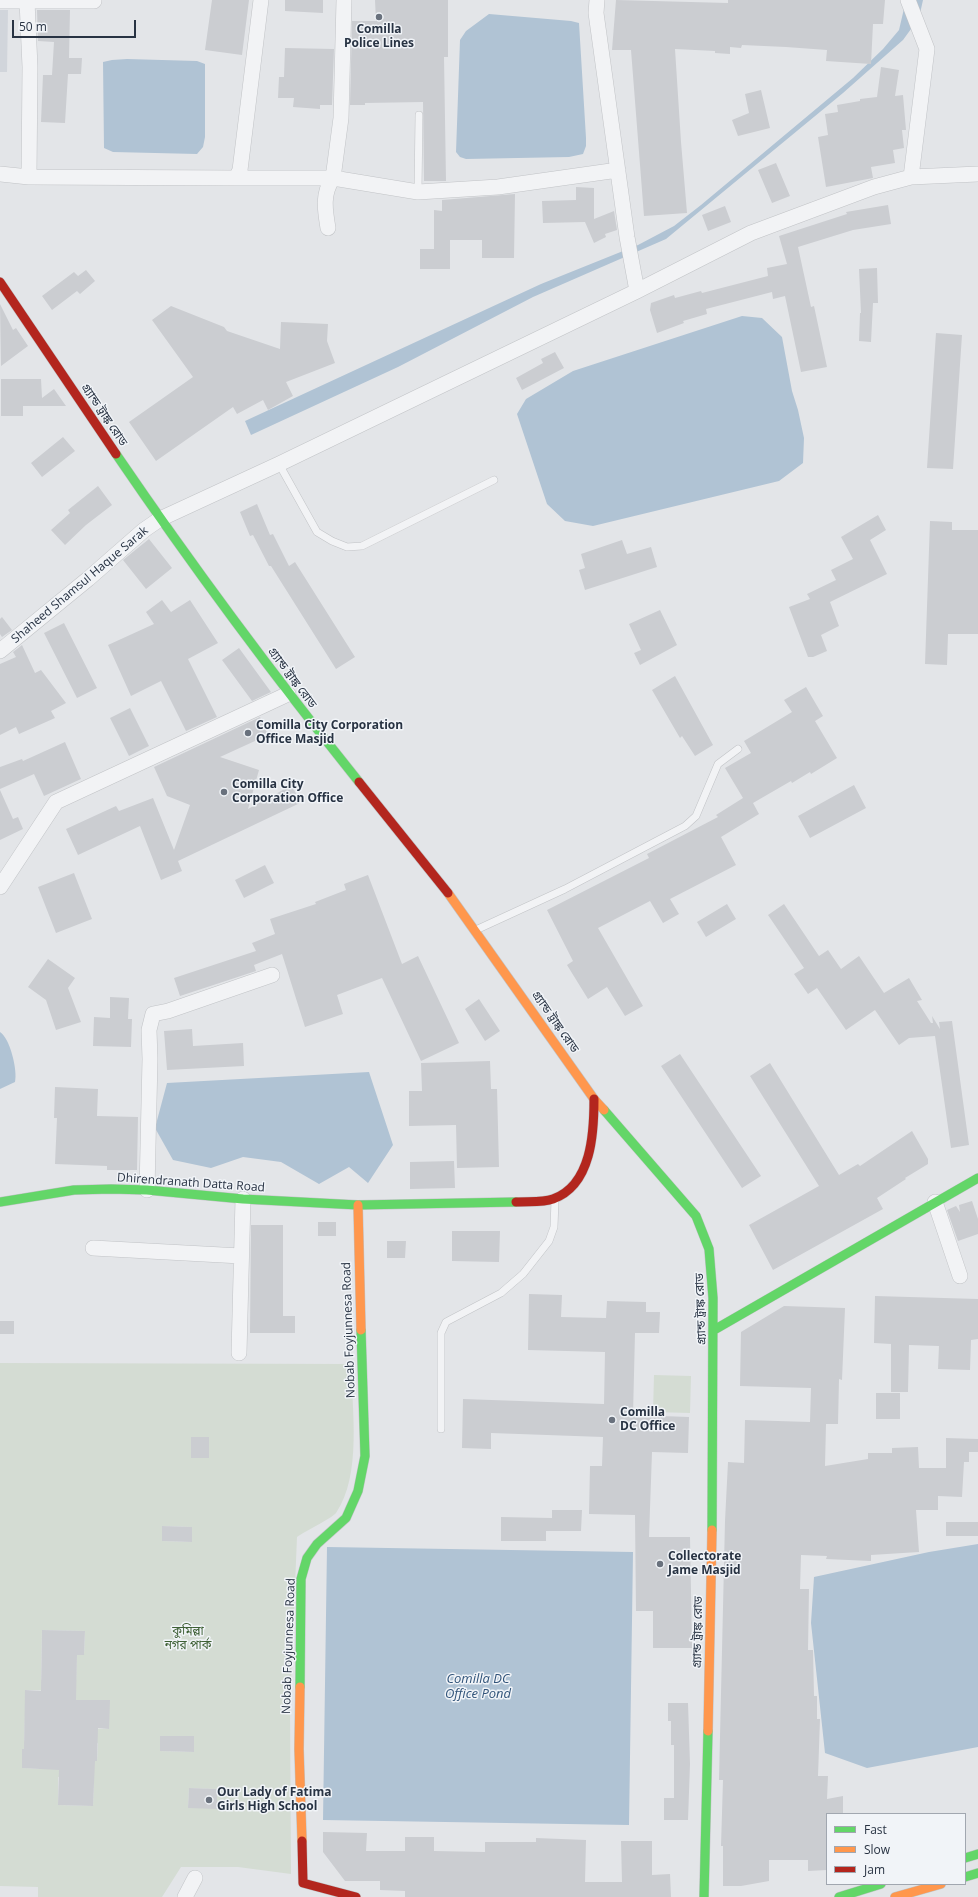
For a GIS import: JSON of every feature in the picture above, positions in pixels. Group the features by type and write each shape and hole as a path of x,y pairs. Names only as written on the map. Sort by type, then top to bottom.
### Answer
{"main road":[{"name":"গ্র্যান্ড ট্রাঙ্ক রোড","path":"0,282 160,519 288,694 451,896 594,1099 696,1216 707,1244 710,1261 714,1330 712,1559 704,1897"},
{"path":"555,1198 571,1187 581,1172 590,1151 595,1126 594,1099"},
{"path":"714,1330 978,1178"},
{"name":"Dhirendranath Datta Road","path":"0,1202 74,1190 148,1190 243,1199 358,1205 540,1201 555,1198"},
{"name":"Nobab Foyjunnesa Road","path":"356,1897 303,1883 299,1749 301,1579 307,1558 317,1544 346,1518 358,1491 365,1456 358,1205"},
{"path":"966,1858 978,1854"},
{"path":"966,1877 978,1874"},
{"path":"839,1897 878,1885"},
{"path":"895,1897 914,1894 938,1885"}],"street":[{"path":"0,1 94,0"},
{"path":"236,178 240,170 261,0"},
{"path":"328,228 324,207 327,187 333,178 341,118 344,0"},
{"path":"597,0 596,13 627,237 635,273 637,291"},
{"path":"908,0 926,42 927,49 911,177"},
{"path":"27,1 30,67 29,177"},
{"path":"0,174 29,177 333,178 418,192 498,187 618,170"},
{"name":"Shaheed Shamsul Haque Sarak","path":"0,651 88,579 144,530 160,519 280,464 637,291 751,233 874,187 911,177 978,174"},
{"path":"0,887 56,802 288,694"},
{"path":"148,1190 149,1030 153,1014 168,1011 272,975"},
{"path":"239,1353 243,1199"},
{"path":"935,1202 960,1276"},
{"path":"93,1248 241,1256"},
{"path":"185,1897 195,1878"}],"lane":[{"path":"418,192 419,115"},
{"path":"280,464 317,532 332,542 347,546 362,546 494,480"},
{"path":"476,930 565,889 685,826 696,816 718,764 738,749"},
{"path":"441,1429 441,1333 443,1327 446,1322 501,1293 524,1274 549,1241 554,1227 555,1198"}],"shaded area":[{"path":"0,10 8,10 7,72 0,72"}],"green space":[{"name":"কুমিল্লা নগর পার্ক","path":"0,1363 351,1364 354,1441 349,1480 344,1498 336,1513 297,1537 290,1707 291,1874 238,1867 181,1867 162,1897 38,1897 38,1887 0,1886","holes":["191,1437 209,1438 209,1458 191,1457","162,1526 192,1527 192,1542 162,1541","42,1630 85,1631 84,1655 77,1655 76,1681 41,1680","26,1690 67,1691 24,1742","75,1700 109,1700 109,1729 74,1728","160,1736 194,1737 194,1752 160,1751","70,1743 98,1743 97,1761 69,1760","22,1749 45,1769 22,1768","58,1777 94,1778 93,1806 58,1805","189,1788 217,1789 217,1808 188,1808"]},
{"path":"654,1375 691,1376 690,1413 653,1412"}],"water":[{"path":"906,0 923,0 919,18 903,40 843,93 666,239 533,297 398,367 251,435 245,421 541,284 638,245 674,226 853,78 883,49 899,30"},
{"path":"489,14 579,23 586,138 586,146 583,154 569,157 466,159 460,157 456,152 460,40 466,31"},
{"path":"127,59 197,61 205,64 205,137 203,147 197,154 113,152 104,148 103,62"},
{"path":"742,316 762,318 782,337 792,391 804,438 803,463 779,481 593,526 565,521 547,504 517,414 526,399 573,371"},
{"path":"0,1032 4,1035 10,1048 16,1077 15,1082 0,1089"},
{"path":"369,1072 393,1145 368,1183 349,1167 319,1184 281,1162 243,1157 211,1168 173,1160 155,1128 167,1083"},
{"path":"978,1544 978,1747 867,1768 825,1753 811,1623 814,1577 929,1552"},
{"name":"Comilla DC Office Pond","path":"327,1547 633,1552 629,1825 323,1820"}],"building":[{"path":"212,0 249,0 242,55 205,50"},
{"path":"285,0 323,0 323,13 285,11"},
{"path":"375,0 448,0 448,57 444,57 446,181 424,181 423,102 365,103 365,105 350,105 352,21 376,21"},
{"path":"616,0 728,3 728,0 885,0 883,24 873,24 871,64 826,61 827,50 742,45 741,48 730,47 730,54 715,53 715,51 675,49 687,213 644,216 631,50 612,50"},
{"path":"37,10 70,10 69,58 82,58 81,74 68,74 65,123 41,122 43,75 52,75 54,42 38,41"},
{"path":"285,48 334,49 332,105 320,105 320,109 293,107 294,98 278,98 279,77 284,77"},
{"path":"881,67 899,70 895,96 903,95 906,130 902,130 904,148 893,150 895,163 871,167 873,178 826,187 818,137 828,135 825,114 838,112 837,105 860,101 860,99 877,97"},
{"path":"761,90 770,128 738,136 732,120 749,113 745,94"},
{"path":"776,163 790,196 772,203 758,170"},
{"path":"576,187 594,188 594,219 614,211 617,230 605,234 606,237 594,243 585,222 543,223 542,201 576,200"},
{"path":"515,194 514,258 482,258 482,240 450,240 450,269 420,269 420,249 434,249 434,210 442,211 442,200"},
{"path":"888,205 891,224 853,230 798,247 811,307 814,306 827,367 801,372 785,296 773,299 772,292 706,309 707,314 683,321 684,323 657,333 650,310 651,303 674,295 675,298 701,291 702,293 768,276 767,268 787,264 779,236 847,214 846,212"},
{"path":"725,206 731,222 708,231 702,215"},
{"path":"877,268 878,303 873,303 871,342 859,341 861,313 859,269"},
{"path":"86,270 95,281 80,294 77,291 52,310 42,296 74,272 78,276"},
{"path":"0,304 13,330 16,328 28,346 1,366"},
{"path":"171,306 224,327 227,331 280,349 281,322 328,324 327,341 335,363 286,382 293,396 268,410 263,400 237,414 233,407 156,461 129,422 193,377 152,320"},
{"path":"936,333 962,335 953,469 927,468"},
{"path":"555,352 564,368 522,390 516,378 543,363 541,359"},
{"path":"1,379 41,379 42,398 54,389 66,406 23,406 23,416 1,416"},
{"path":"63,437 75,451 42,477 31,463"},
{"path":"98,486 112,505 86,525 65,545 51,530 70,513 68,510"},
{"path":"257,504 270,535 273,534 289,566 295,562 355,657 336,669 271,566 269,566 253,535 250,536 240,512"},
{"path":"878,515 886,530 870,540 887,574 830,602 839,626 821,635 827,651 813,657 808,657 789,607 810,599 807,594 836,580 831,570 853,559 841,537"},
{"path":"930,521 952,522 952,530 978,530 978,634 948,634 947,665 925,664"},
{"path":"149,539 172,568 146,589 123,560"},
{"path":"622,540 627,554 651,547 657,567 585,590 579,570 585,568 581,554"},
{"path":"162,600 171,612 190,600 218,643 188,659 217,717 186,731 161,681 131,696 108,645 154,624 146,612"},
{"path":"660,610 677,645 640,665 634,653 641,650 629,624"},
{"path":"2,617 12,630 2,637 0,634 0,619"},
{"path":"64,623 97,688 77,698 44,633"},
{"path":"22,645 35,673 41,670 66,703 51,711 55,718 19,734 16,727 0,735 0,664 16,657 13,652"},
{"path":"239,648 271,692 252,701 222,660"},
{"path":"675,676 713,745 695,756 682,736 680,738 652,690"},
{"path":"806,687 823,716 815,721 837,758 811,774 810,772 792,783 791,781 753,803 759,814 721,837 736,865 670,899 679,914 663,923 650,901 598,928 643,1006 625,1016 607,987 588,999 567,965 573,961 547,910 649,858 647,854 718,817 716,815 743,798 725,768 751,753 744,741 792,712 784,700"},
{"path":"130,708 149,746 129,756 110,718"},
{"path":"260,717 268,735 220,757 259,770 248,809 292,785 300,803 178,861 182,871 161,880 140,826 78,855 66,829 116,806 119,811 153,798 174,850 190,805 167,796 154,767"},
{"path":"65,742 81,779 44,796 34,774 0,789 0,767 22,759 23,761"},
{"path":"854,785 866,808 810,838 798,816"},
{"path":"0,790 13,819 18,817 23,829 0,840"},
{"path":"265,865 274,883 244,898 235,880"},
{"path":"74,873 92,919 56,933 38,887"},
{"path":"368,875 402,964 418,956 459,1043 421,1061 382,978 337,995 343,1014 305,1027 282,954 254,965 256,971 180,996 174,978 256,951 252,943 275,934 270,919 316,904 315,902 346,890 344,884"},
{"path":"727,904 736,919 706,937 697,922"},
{"path":"784,904 819,956 828,950 841,969 859,956 884,993 909,978 922,1000 917,1001 931,1023 933,1023 932,1016 940,1029 939,1022 952,1021 969,1145 951,1148 935,1036 909,1038 899,1045 875,1010 846,1030 817,988 808,994 794,974 804,968 768,915"},
{"path":"48,959 75,978 68,988 81,1022 56,1030 46,1000 28,987"},
{"path":"110,997 129,998 128,1019 132,1019 131,1047 93,1046 94,1017 110,1018"},
{"path":"479,999 500,1031 485,1041 465,1009"},
{"path":"192,1029 193,1046 243,1043 244,1066 167,1070 164,1031"},
{"path":"680,1054 761,1176 742,1188 661,1066"},
{"path":"490,1061 491,1089 497,1089 499,1167 457,1168 456,1125 409,1126 409,1091 422,1091 421,1063"},
{"path":"770,1063 839,1175 858,1164 860,1166 912,1131 928,1159 928,1164 877,1198 883,1209 773,1270 749,1225 819,1186 750,1076"},
{"path":"55,1087 98,1089 97,1116 138,1117 137,1170 107,1170 107,1166 55,1164 57,1118 54,1118"},
{"path":"454,1161 455,1188 410,1189 410,1162"},
{"path":"972,1201 978,1219 978,1234 958,1241 947,1210 956,1206 960,1212 959,1205"},
{"path":"318,1222 336,1222 336,1236 318,1236"},
{"path":"251,1225 283,1225 283,1316 295,1316 295,1333 250,1333"},
{"path":"452,1231 500,1231 499,1262 452,1261"},
{"path":"387,1241 406,1241 405,1258 387,1258"},
{"path":"529,1294 562,1295 561,1317 606,1318 607,1301 646,1302 646,1312 660,1312 659,1333 635,1333 633,1415 689,1417 688,1453 652,1452 649,1537 690,1537 692,1648 653,1648 653,1611 636,1611 635,1515 589,1514 590,1466 602,1466 603,1437 491,1433 491,1449 462,1448 463,1399 604,1404 605,1352 528,1350"},
{"path":"875,1296 978,1299 978,1339 971,1340 970,1370 938,1369 939,1346 909,1345 908,1392 891,1392 891,1344 874,1343"},
{"path":"784,1306 845,1308 842,1380 839,1379 838,1424 826,1424 825,1466 868,1459 868,1453 892,1453 892,1448 918,1447 919,1468 946,1468 946,1438 978,1439 978,1452 969,1452 969,1462 964,1462 962,1497 938,1496 938,1510 916,1510 919,1552 871,1555 871,1561 826,1559 827,1556 801,1555 800,1589 809,1589 808,1650 813,1650 814,1696 817,1696 817,1719 820,1719 818,1776 828,1776 827,1799 843,1796 843,1813 826,1813 826,1870 808,1871 808,1860 769,1860 769,1881 741,1886 723,1886 723,1846 721,1846 723,1780 719,1780 725,1521 728,1462 744,1463 745,1420 810,1422 811,1388 740,1386 741,1332"},
{"path":"0,1321 14,1321 14,1334 0,1334"},
{"path":"876,1393 900,1393 900,1419 876,1419"},
{"path":"191,1437 209,1437 209,1458 191,1458"},
{"path":"552,1510 582,1510 581,1531 546,1531 546,1541 501,1541 501,1517 552,1518"},
{"path":"946,1522 978,1522 978,1536 946,1536"},
{"path":"162,1526 192,1527 192,1542 162,1541"},
{"path":"42,1630 85,1631 84,1655 77,1655 76,1700 110,1700 109,1729 98,1728 93,1806 58,1805 59,1770 22,1768 22,1749 24,1749 25,1690 41,1691"},
{"path":"668,1703 688,1703 690,1764 688,1820 664,1820 664,1798 674,1798 674,1745 671,1745 671,1721 668,1721"},
{"path":"160,1736 194,1736 194,1752 160,1751"},
{"path":"189,1788 217,1789 217,1809 188,1808"},
{"path":"323,1832 367,1833 366,1851 405,1851 405,1837 434,1837 434,1851 485,1852 485,1842 536,1842 536,1838 586,1840 585,1882 622,1882 621,1841 652,1841 652,1875 670,1874 671,1897 405,1897 405,1891 380,1890 380,1881 345,1881 323,1852"}],"traffic: fast":[{"path":"116,454 234,621 359,782"},
{"path":"604,1110 696,1216 709,1249 713,1298 712,1530"},
{"path":"714,1330 978,1178"},
{"path":"0,1202 74,1190 111,1189 147,1190 243,1199 358,1205 516,1202"},
{"path":"300,1687 301,1579 307,1558 317,1544 346,1518 358,1491 365,1456 361,1330"},
{"path":"704,1897 708,1731"},
{"path":"966,1858 978,1854"},
{"path":"966,1877 978,1873"},
{"path":"839,1897 878,1885"}],"traffic: slow":[{"path":"448,893 594,1099 604,1110"},
{"path":"358,1205 361,1330"},
{"path":"708,1731 712,1530"},
{"path":"300,1687 299,1749 302,1841"},
{"path":"895,1897 937,1885"}],"traffic: jam":[{"path":"0,282 116,454"},
{"path":"359,782 448,893"},
{"path":"516,1202 553,1199 566,1192 576,1182 583,1170 588,1156 593,1127 594,1099"},
{"path":"302,1841 303,1883 356,1897"}],"place":[{"name":"Comilla Police Lines","path":"379,17"},
{"name":"Comilla City Corporation Office Masjid","path":"248,733"},
{"name":"Comilla City Corporation Office","path":"224,792"},
{"name":"Comilla DC Office","path":"612,1420"},
{"name":"Collectorate Jame Masjid","path":"660,1564"},
{"name":"Our Lady of Fatima Girls High School","path":"209,1800"}]}
